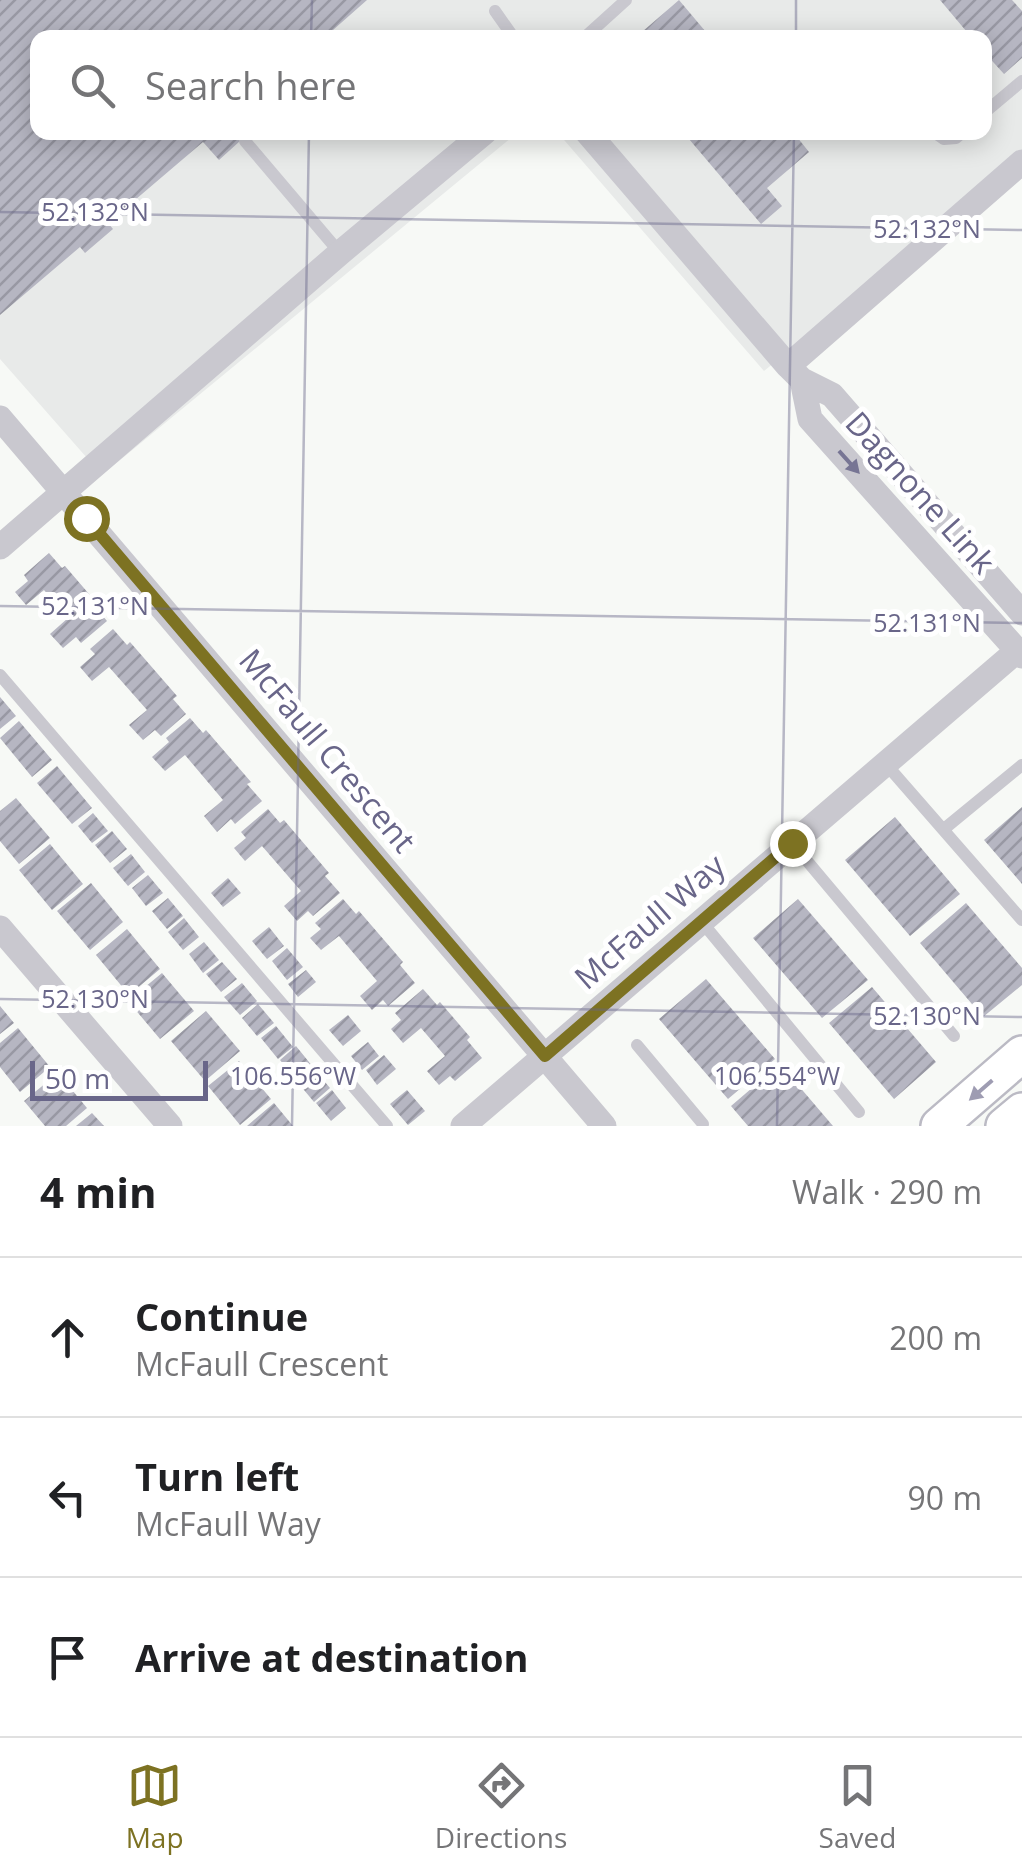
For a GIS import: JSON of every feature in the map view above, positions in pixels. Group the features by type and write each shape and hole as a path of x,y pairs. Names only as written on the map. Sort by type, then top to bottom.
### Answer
{"street":[{"path":"0,547 475,140"},
{"path":"593,140 796,373 1022,162"},
{"name":"Dagnone Link","path":"796,373 832,395 1022,613"},
{"name":"Dagnone Link","path":"796,373 810,420 1020,653"},
{"name":"McFaull Crescent","path":"0,418 604,1126"},
{"name":"McFaull Way","path":"463,1126 885,763 1020,653"},
{"path":"0,928 170,1126"},
{"path":"939,1126 1022,1054"},
{"path":"1004,1126 1022,1111"}],"lane":[{"path":"593,30 626,0"},
{"path":"495,11 508,30"},
{"path":"992,107 1022,81"},
{"path":"245,141 340,253"},
{"path":"0,675 387,1126"},
{"path":"885,763 1022,920"},
{"path":"944,830 1022,765"},
{"path":"792,843 954,1036"},
{"path":"701,921 859,1112"},
{"path":"636,1044 703,1125"}],"shaded area":[{"path":"0,0 1022,0 1022,161 764,371 564,140 992,140 992,30 30,30 30,140 509,140 102,475 0,359"}],"building":[{"path":"0,0 367,0 333,30 30,30 30,140 241,140 219,160 203,142 108,223 113,229 85,253 80,247 0,315"},
{"path":"679,0 704,30 644,30"},
{"path":"940,0 1012,0 1022,11 1022,58 1004,74 992,61 992,30 965,30"},
{"path":"690,140 799,140 809,152 767,188 782,206 761,224"},
{"path":"49,553 95,601 92,603 107,621 81,643 76,637 63,648 50,634 68,618 44,590 26,605 15,592 28,581 24,575"},
{"path":"113,629 127,645 130,642 177,696 173,699 186,714 161,736 155,730 143,740 129,725 147,710 109,667 92,681 80,667 95,654 90,649"},
{"path":"0,697 16,716 0,729"},
{"path":"190,718 203,733 206,730 251,782 247,784 262,801 235,824 231,819 217,832 204,816 223,800 185,755 165,771 152,757 169,742 166,738"},
{"path":"19,721 52,760 32,777 0,738"},
{"path":"57,766 92,808 72,824 37,783"},
{"path":"16,798 50,838 19,864 0,841 0,811"},
{"path":"1022,807 1022,884 984,840"},
{"path":"268,809 280,823 284,820 329,873 325,876 340,893 313,916 308,911 297,921 284,906 301,891 262,846 245,861 234,848 246,838 241,832"},
{"path":"93,813 108,831 92,843 78,826"},
{"path":"895,817 960,894 910,936 845,860"},
{"path":"112,831 127,849 110,863 95,845"},
{"path":"50,844 83,884 52,910 19,870"},
{"path":"131,854 145,872 128,886 113,868"},
{"path":"148,875 163,893 146,906 132,888"},
{"path":"228,878 241,893 223,907 211,893"},
{"path":"91,883 123,922 90,950 57,911"},
{"path":"168,898 183,916 167,929 152,911"},
{"path":"343,899 356,914 359,911 403,962 400,965 415,983 388,1006 383,1000 372,1010 360,996 377,981 339,936 321,950 310,938 321,929 315,923"},
{"path":"798,899 868,980 822,1018 753,938"},
{"path":"966,903 1022,968 1022,985 983,1017 920,943"},
{"path":"184,918 199,937 183,950 168,932"},
{"path":"269,927 284,946 267,959 252,941"},
{"path":"127,929 160,969 129,995 96,955"},
{"path":"204,942 219,960 203,973 189,954"},
{"path":"287,948 303,967 287,980 272,961"},
{"path":"222,962 237,979 221,992 206,974"},
{"path":"306,970 316,982 298,997 288,984"},
{"path":"162,973 194,1011 160,1039 128,1001"},
{"path":"706,979 775,1059 728,1099 659,1019"},
{"path":"242,983 257,1001 240,1015 224,997"},
{"path":"872,987 936,1062 894,1099 829,1023"},
{"path":"423,989 437,1005 440,1002 470,1037 467,1040 482,1058 455,1081 450,1076 439,1085 427,1071 445,1056 421,1028 403,1043 391,1029 401,1020 395,1013"},
{"path":"258,1004 274,1023 257,1036 242,1018"},
{"path":"0,1006 14,1023 0,1034"},
{"path":"206,1011 240,1051 205,1081 171,1041"},
{"path":"348,1015 361,1031 343,1046 329,1030"},
{"path":"276,1026 293,1047 278,1059 261,1038"},
{"path":"18,1028 50,1067 20,1092 0,1067 0,1043"},
{"path":"368,1042 379,1056 362,1070 351,1056"},
{"path":"296,1046 313,1067 297,1081 280,1060"},
{"path":"384,1055 396,1069 377,1085 366,1070"},
{"path":"239,1061 271,1099 240,1125 208,1086"},
{"path":"780,1064 833,1126 748,1126 731,1106"},
{"path":"315,1070 330,1088 314,1102 299,1084"},
{"path":"58,1073 87,1108 66,1126 45,1126 24,1101"},
{"path":"332,1090 346,1108 331,1121 316,1103"},
{"path":"407,1090 425,1111 408,1125 390,1104"},
{"path":"274,1103 293,1126 247,1126"},
{"path":"92,1113 104,1126 76,1126"}],"route":[{"path":"86,518 545,1056 792,843"}]}
